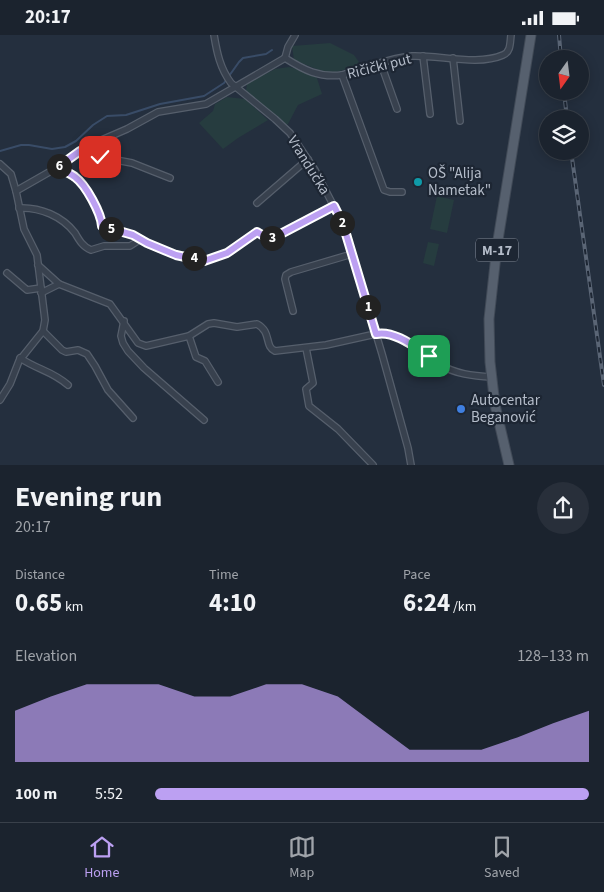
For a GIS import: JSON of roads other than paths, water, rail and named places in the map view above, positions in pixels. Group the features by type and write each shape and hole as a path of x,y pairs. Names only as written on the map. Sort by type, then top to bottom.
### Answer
{"main road":[{"name":"M-17","path":"509,465 497,412 492,377 490,319 493,278 530,35"}],"street":[{"name":"Vrandučka","path":"214,35 217,57 228,79 290,133 308,159 343,224 376,334 411,465"},
{"path":"16,191 58,167 97,141 127,129 158,112 206,104 285,58 294,35"},
{"name":"Ričički put","path":"285,58 324,76 342,75 410,56 470,60 506,55 510,49 511,35"},
{"path":"423,56 430,114"},
{"path":"453,58 460,121"},
{"path":"381,64 397,109"},
{"path":"342,75 384,190 402,192"},
{"path":"80,151 132,163 170,178"},
{"path":"257,203 308,159"},
{"path":"0,164 11,174 24,229 37,255 46,320 43,331 20,359 10,384 0,399"},
{"path":"58,167 75,176 81,182 101,217 102,226 133,235 176,255 204,261 227,253 257,232 267,238 273,238 334,206"},
{"path":"19,208 37,209 48,213 73,231 84,245 91,250 104,245 130,246 141,239"},
{"path":"293,311 285,279 286,275 291,271 352,254"},
{"path":"38,265 59,285 107,302 124,321 138,343 146,346 189,336 208,324 214,323 237,327 257,324 266,331 271,350 275,351 376,334 386,334 414,345 439,364 452,370 472,376 492,377"},
{"path":"7,273 28,290 41,291 59,285"},
{"path":"124,321 121,336 128,351 144,368 204,420"},
{"path":"43,331 62,350 78,350 87,354 108,391 133,418"},
{"path":"189,336 194,354 205,361 218,382"},
{"path":"306,347 314,383 306,389 309,406 338,429 373,465"},
{"path":"20,359 37,369 54,374 68,385"}],"waterway":[{"path":"0,151 21,145 52,149 65,147 76,141 93,125 107,116 126,115 160,104 204,96 224,83 243,58 266,54 272,50"}],"railway":[{"path":"559,35 560,50"},
{"path":"565,100 566,110"},
{"path":"572,160 604,385"}],"place":[{"name":"OŠ \"Alija Nametak\"","path":"418,182"},
{"name":"Autocentar Beganović","path":"461,409"}]}
